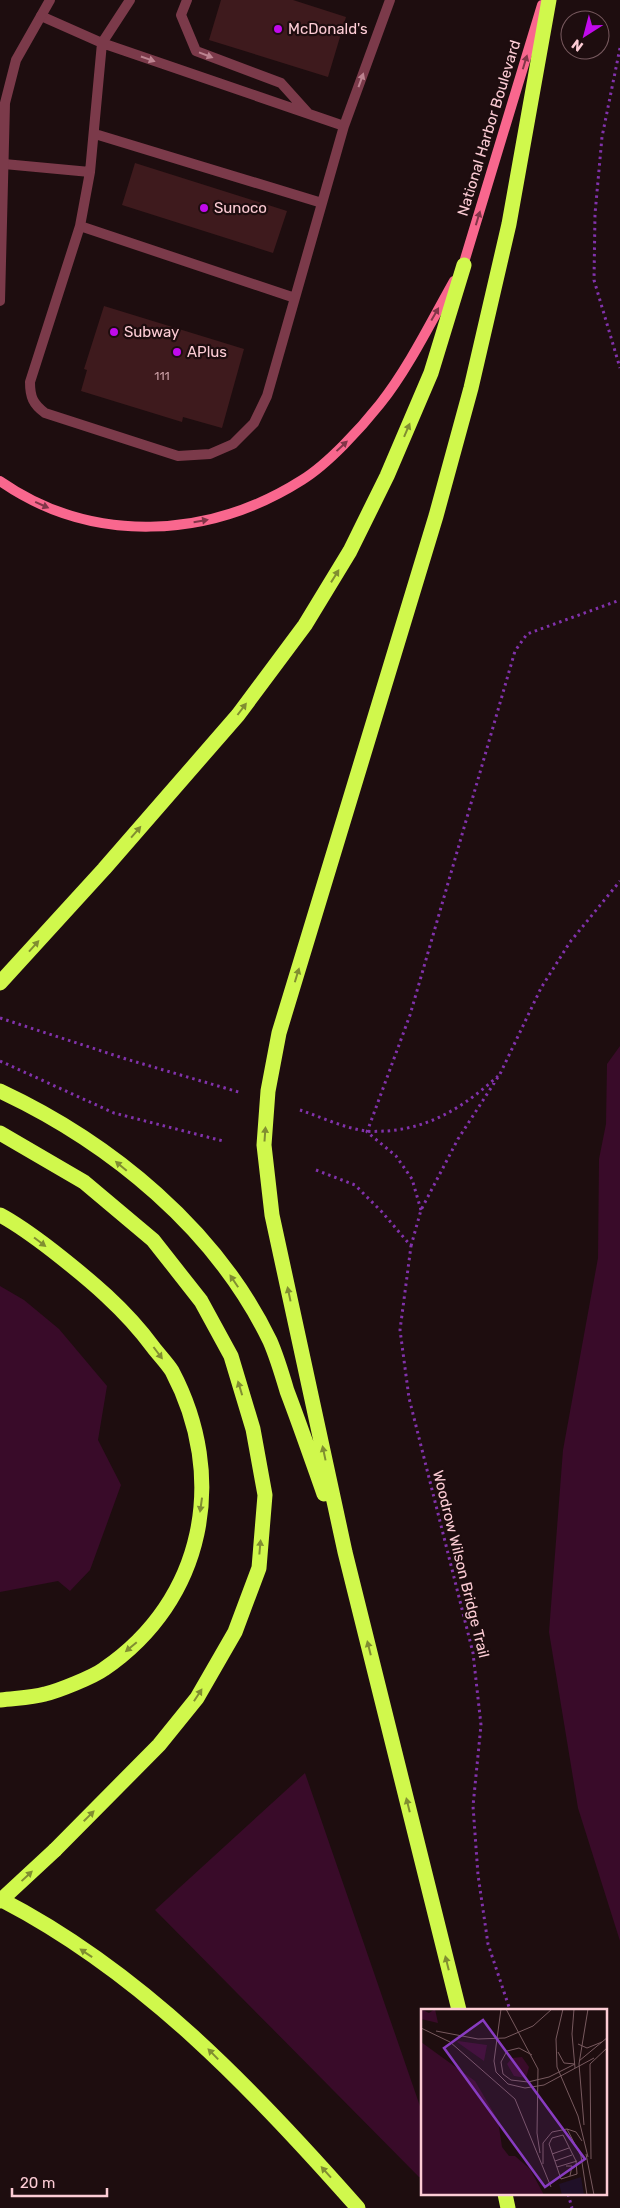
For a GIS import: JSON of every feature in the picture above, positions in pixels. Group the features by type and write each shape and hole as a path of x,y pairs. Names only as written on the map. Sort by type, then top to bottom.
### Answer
{"highway":[{"path":"459,2009 345,1552 272,1215 264,1145 268,1091 279,1033 436,516 471,388 509,224 549,0"},
{"path":"1,982 104,869 238,715 305,625 350,550 387,476 431,373 464,265"},
{"path":"0,1092 38,1109 109,1156 184,1219 233,1279 270,1341 345,1552"},
{"path":"0,1133 84,1182 153,1240 201,1300 231,1356 253,1429 264,1495 259,1568 235,1632 197,1698 159,1745 54,1850 0,1900 24,1911 115,1972 204,2044 300,2143 358,2208"},
{"path":"0,1215 16,1223 88,1278 133,1320 171,1371 196,1431 203,1493 195,1546 174,1597 143,1637 103,1670 45,1694 0,1700"}],"main road":[{"name":"National Harbor Boulevard","path":"0,481 21,495 68,516 136,527 202,522 255,505 303,480 345,443 381,404 464,265 544,0"}],"street":[{"path":"0,301 6,103 16,60 50,0"},
{"path":"130,0 102,44 90,172 80,226 30,382 30,396 35,406 45,413 178,456 210,454 233,444 254,423 267,396 344,126 390,0"},
{"path":"187,0 181,15 196,51 281,83 308,113"},
{"path":"41,16 102,44 344,126"},
{"path":"94,134 322,203"},
{"path":"4,164 90,172"},
{"path":"80,226 295,298"}],"path":[{"path":"620,48 602,137 595,214 594,280 620,368"},
{"path":"367,1132 410,1015 515,651 527,634 620,600"},
{"name":"Woodrow Wilson Bridge Trail","path":"510,2009 488,1944 478,1875 474,1806 481,1725 473,1653 407,1388 400,1330 411,1246 421,1210 458,1139 500,1074 541,988 570,942 620,881"},
{"path":"0,1018 126,1060 242,1093"},
{"path":"0,1061 114,1113 223,1141"},
{"path":"367,1132 400,1130 428,1123 450,1113 475,1096 500,1074"},
{"path":"300,1110 367,1132 396,1156 412,1179 421,1210"},
{"path":"316,1170 356,1185 411,1246"}],"shaded area":[{"path":"620,1046 620,1941 578,1808 549,1632 563,1450 598,1258 599,1159 606,1124 607,1064"},
{"path":"0,1286 24,1300 59,1329 107,1386 98,1440 121,1485 90,1570 70,1591 58,1581 0,1592"},
{"path":"305,1773 421,2109 421,2176 419,2177 155,1910"}],"building":[{"name":"McDonald's","path":"221,0 293,0 346,17 328,77 209,40"},
{"name":"Sunoco","path":"135,163 287,211 273,253 122,205"},
{"path":"104,306 244,349 222,428 183,417 182,422 81,391 87,370 84,369"}],"place":[{"name":"McDonald's","path":"278,29"},
{"name":"Sunoco","path":"204,208"},
{"name":"Subway","path":"114,332"},
{"name":"APlus","path":"177,352"}]}
